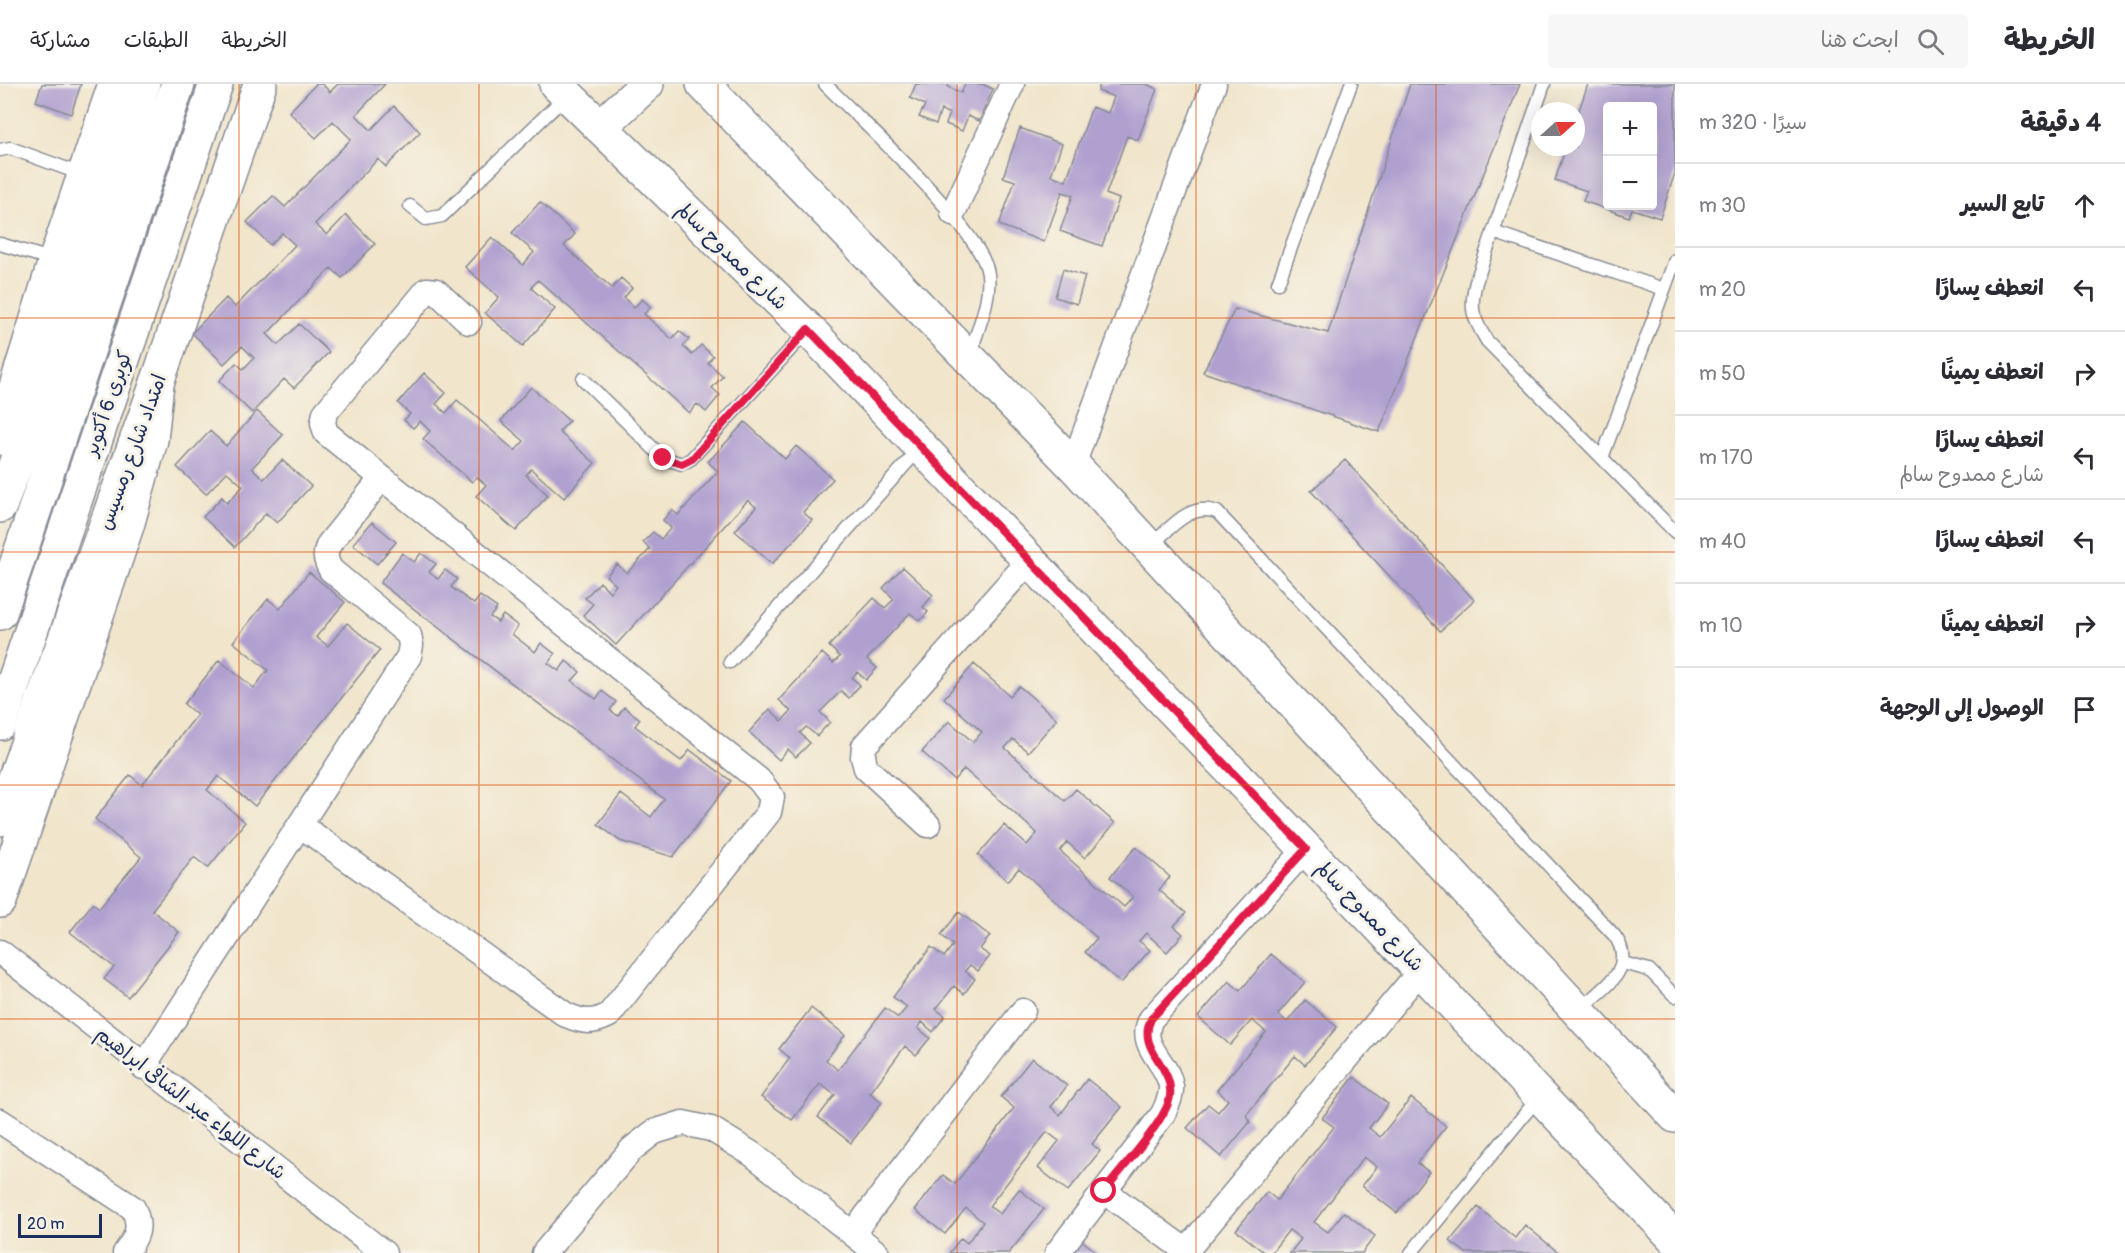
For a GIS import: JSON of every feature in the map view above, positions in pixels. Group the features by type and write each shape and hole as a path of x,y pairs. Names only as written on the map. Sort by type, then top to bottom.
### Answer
{"main road":[{"path":"0,438 55,261 114,84"},
{"path":"0,506 41,394 143,84"},
{"name":"كوبرى 6 أكتوبر","path":"0,613 178,84"},
{"name":"كوبرى 6 أكتوبر","path":"0,723 216,84"},
{"name":"امتداد شارع رمسيس","path":"0,819 157,383 260,84"},
{"path":"600,127 647,84"},
{"name":"شارع ممدوح سالم","path":"561,89 808,329 1306,849 1675,1239"},
{"path":"717,90 968,359 1149,546 1675,1116"},
{"path":"0,901 127,526 151,440 157,383"}],"street":[{"path":"953,213 1012,84"},
{"path":"1073,465 1214,84"},
{"path":"300,825 566,1015 584,1022 597,1021 609,1015 769,812 772,796 759,780 326,433 323,423 325,413 427,290 436,291 470,321"},
{"path":"143,1067 409,656 411,645 409,635 331,570 326,562 325,553 329,544 382,478"},
{"path":"928,825 866,768 863,757 864,746 1030,560"},
{"path":"1057,1253 1163,1114 1170,1099 1167,1076 1146,1038 1146,1029 1151,1019 1306,849"},
{"name":"شارع اللواء عبد الشافى ابراهيم","path":"0,952 378,1251"},
{"path":"1104,1191 1187,1252 1421,970"},
{"path":"852,1233 1023,1011"},
{"path":"0,1121 133,1208 138,1218 139,1230 125,1253"},
{"path":"544,1253 632,1149 654,1132 683,1123 711,1129 752,1154 878,1253"}],"lane":[{"path":"825,84 953,213 984,256 988,275 987,295 968,359"},
{"path":"1278,283 1351,84"},
{"path":"1544,84 1471,303 1475,322 1487,341 1675,532"},
{"path":"410,206 426,219 442,216 561,89"},
{"path":"0,150 10,148 85,176"},
{"path":"1493,232 1669,282"},
{"path":"0,244 55,261"},
{"path":"1602,458 1669,282 1675,260"},
{"path":"583,379 663,458 682,464 692,459 808,329"},
{"path":"730,662 920,448"},
{"path":"1149,546 1191,511 1208,508 1217,512 1614,936 1623,953 1623,963 1616,978 1578,1011"},
{"path":"1623,963 1648,970 1675,996"},
{"path":"1411,1253 1539,1097"}],"building":[{"path":"42,84 81,84 71,114 36,101"},
{"path":"316,84 322,84 330,92 338,84 385,84 356,115 371,130 394,106 420,132 386,167 378,159 315,224 327,235 346,215 375,244 342,278 331,268 267,334 278,345 299,324 329,352 294,388 284,379 252,413 219,381 236,363 243,369 254,358 242,346 224,364 192,333 226,298 235,307 295,245 282,233 270,245 247,222 273,196 285,207 351,139 333,121 316,138 289,112"},
{"path":"916,84 949,84 948,87 961,93 965,84 982,84 993,89 979,121 968,116 962,131 946,124 950,114 941,110 936,124 919,117 925,105 910,98"},
{"path":"1100,84 1146,84 1157,89 1138,140 1127,136 1106,194 1119,199 1102,246 1060,231 1073,195 1062,192 1044,242 999,225 1015,181 1003,177 1020,128 1062,144 1051,175 1066,181 1092,107 1108,113 1114,97 1098,91"},
{"path":"1410,84 1520,84 1379,432 1203,372 1235,309 1328,333"},
{"path":"1588,84 1675,84 1675,173 1660,218 1635,210 1657,210 1657,102 1603,102 1603,208 1583,201 1587,191 1555,180 1563,156 1585,156 1585,102 1582,102"},
{"path":"540,202 575,234 564,246 612,288 621,278 632,288 624,298 634,308 642,299 651,307 644,314 672,339 679,331 689,339 683,346 692,355 701,345 713,356 708,363 723,376 712,388 720,395 706,412 697,404 689,413 538,280 531,288 555,309 523,346 485,313 499,297 465,267 492,237 523,265 534,252 512,233"},
{"path":"1609,210 1632,210 1629,217"},
{"path":"1063,269 1085,276 1077,304 1055,297"},
{"path":"424,373 446,393 436,404 446,413 457,400 515,451 524,441 501,421 531,387 569,421 559,432 595,463 564,498 531,469 526,475 548,495 516,531 476,496 486,485 477,477 472,482 423,439 430,431 420,421 413,428 404,420 410,414 398,403"},
{"path":"257,411 283,435 252,468 264,479 282,460 311,486 277,523 266,513 235,547 203,517 222,497 227,503 243,486 227,472 206,494 177,467 210,431 226,446"},
{"path":"745,422 785,459 796,446 833,479 803,512 812,520 772,564 735,531 756,507 748,500 616,645 583,615 593,604 585,598 600,582 610,592 616,585 606,576 617,564 627,573 650,549 643,542 653,532 661,539 671,528 663,520 672,510 678,515 718,471 708,462"},
{"path":"1345,460 1474,600 1440,631 1311,491"},
{"path":"372,522 396,542 377,564 353,544"},
{"path":"402,553 414,562 421,553 436,564 429,572 438,579 445,570 457,579 451,587 474,604 480,596 497,608 490,617 498,622 503,615 518,626 512,634 535,652 541,643 555,654 548,663 559,671 566,661 580,672 572,681 596,699 602,691 616,702 610,710 618,716 624,707 640,719 635,726 681,761 690,750 731,781 673,857 620,841 598,824 621,794 651,817 664,799 380,583"},
{"path":"903,567 933,595 923,607 928,612 920,621 910,613 867,659 877,668 866,680 857,672 852,678 860,685 849,698 841,691 820,712 830,722 817,736 806,727 800,733 810,743 796,757 788,749 779,760 749,732 770,709 782,721 791,711 779,700 822,653 833,663 840,657 829,646 874,598 885,608 894,599 883,588"},
{"path":"309,572 345,602 316,637 328,646 347,623 380,650 255,806 218,776 207,790 245,822 208,868 194,857 152,910 179,932 128,997 104,979 114,967 70,932 93,903 99,908 141,857 95,819 130,775 142,785 197,715 184,704 219,660 254,688 268,670 233,642 268,599 280,609"},
{"path":"974,664 1010,696 1019,686 1057,719 1028,752 1013,739 1005,748 1065,801 1076,789 1115,823 1085,858 1067,842 1060,851 1124,907 1133,897 1110,877 1136,847 1170,877 1159,890 1186,913 1174,926 1183,934 1167,952 1146,933 1139,941 1150,950 1121,983 1085,952 1097,938 1019,868 1008,881 978,855 1004,825 1027,845 1037,833 964,769 954,780 922,752 949,721 973,742 982,732 944,698"},
{"path":"959,912 990,936 980,949 990,956 978,971 970,965 965,971 975,979 964,994 954,986 936,1009 945,1016 933,1032 922,1022 918,1028 930,1038 916,1055 905,1046 870,1093 882,1102 851,1143 818,1117 835,1095 820,1084 792,1120 761,1097 790,1058 779,1049 811,1008 845,1035 826,1060 838,1070 885,1008 898,1018 907,1007 893,997 931,947 944,957 953,945 941,935"},
{"path":"1271,954 1305,982 1278,1014 1287,1022 1305,1000 1337,1027 1305,1065 1295,1056 1246,1115 1250,1122 1221,1157 1187,1128 1208,1104 1218,1112 1228,1100 1217,1090 1266,1032 1252,1020 1230,1045 1198,1017 1229,981 1240,991"},
{"path":"1032,1058 1067,1086 1051,1107 1060,1115 1087,1079 1122,1107 1092,1144 1100,1151 1068,1191 1038,1168 1059,1141 1047,1132 989,1206 1000,1214 1019,1189 1044,1209 1009,1253 949,1253 961,1238 967,1243 983,1222 966,1208 945,1234 915,1210 943,1175 955,1184 1014,1108 1001,1097"},
{"path":"1354,1077 1388,1104 1369,1128 1380,1137 1411,1098 1446,1126 1417,1163 1429,1172 1397,1213 1362,1186 1377,1167 1364,1157 1314,1222 1328,1232 1344,1212 1375,1236 1362,1253 1290,1253 1301,1239 1289,1230 1271,1253 1265,1253 1236,1230 1267,1192 1277,1200 1334,1127 1322,1118"},
{"path":"1478,1207 1515,1238 1525,1225 1559,1253 1466,1253 1450,1241"},
{"path":"1080,1239 1098,1253 1069,1253"}],"route":[{"path":"663,458 672,463 682,464 692,459 808,329 1306,849 1151,1019 1146,1029 1146,1038 1171,1086 1170,1099 1163,1114 1104,1191"}]}
